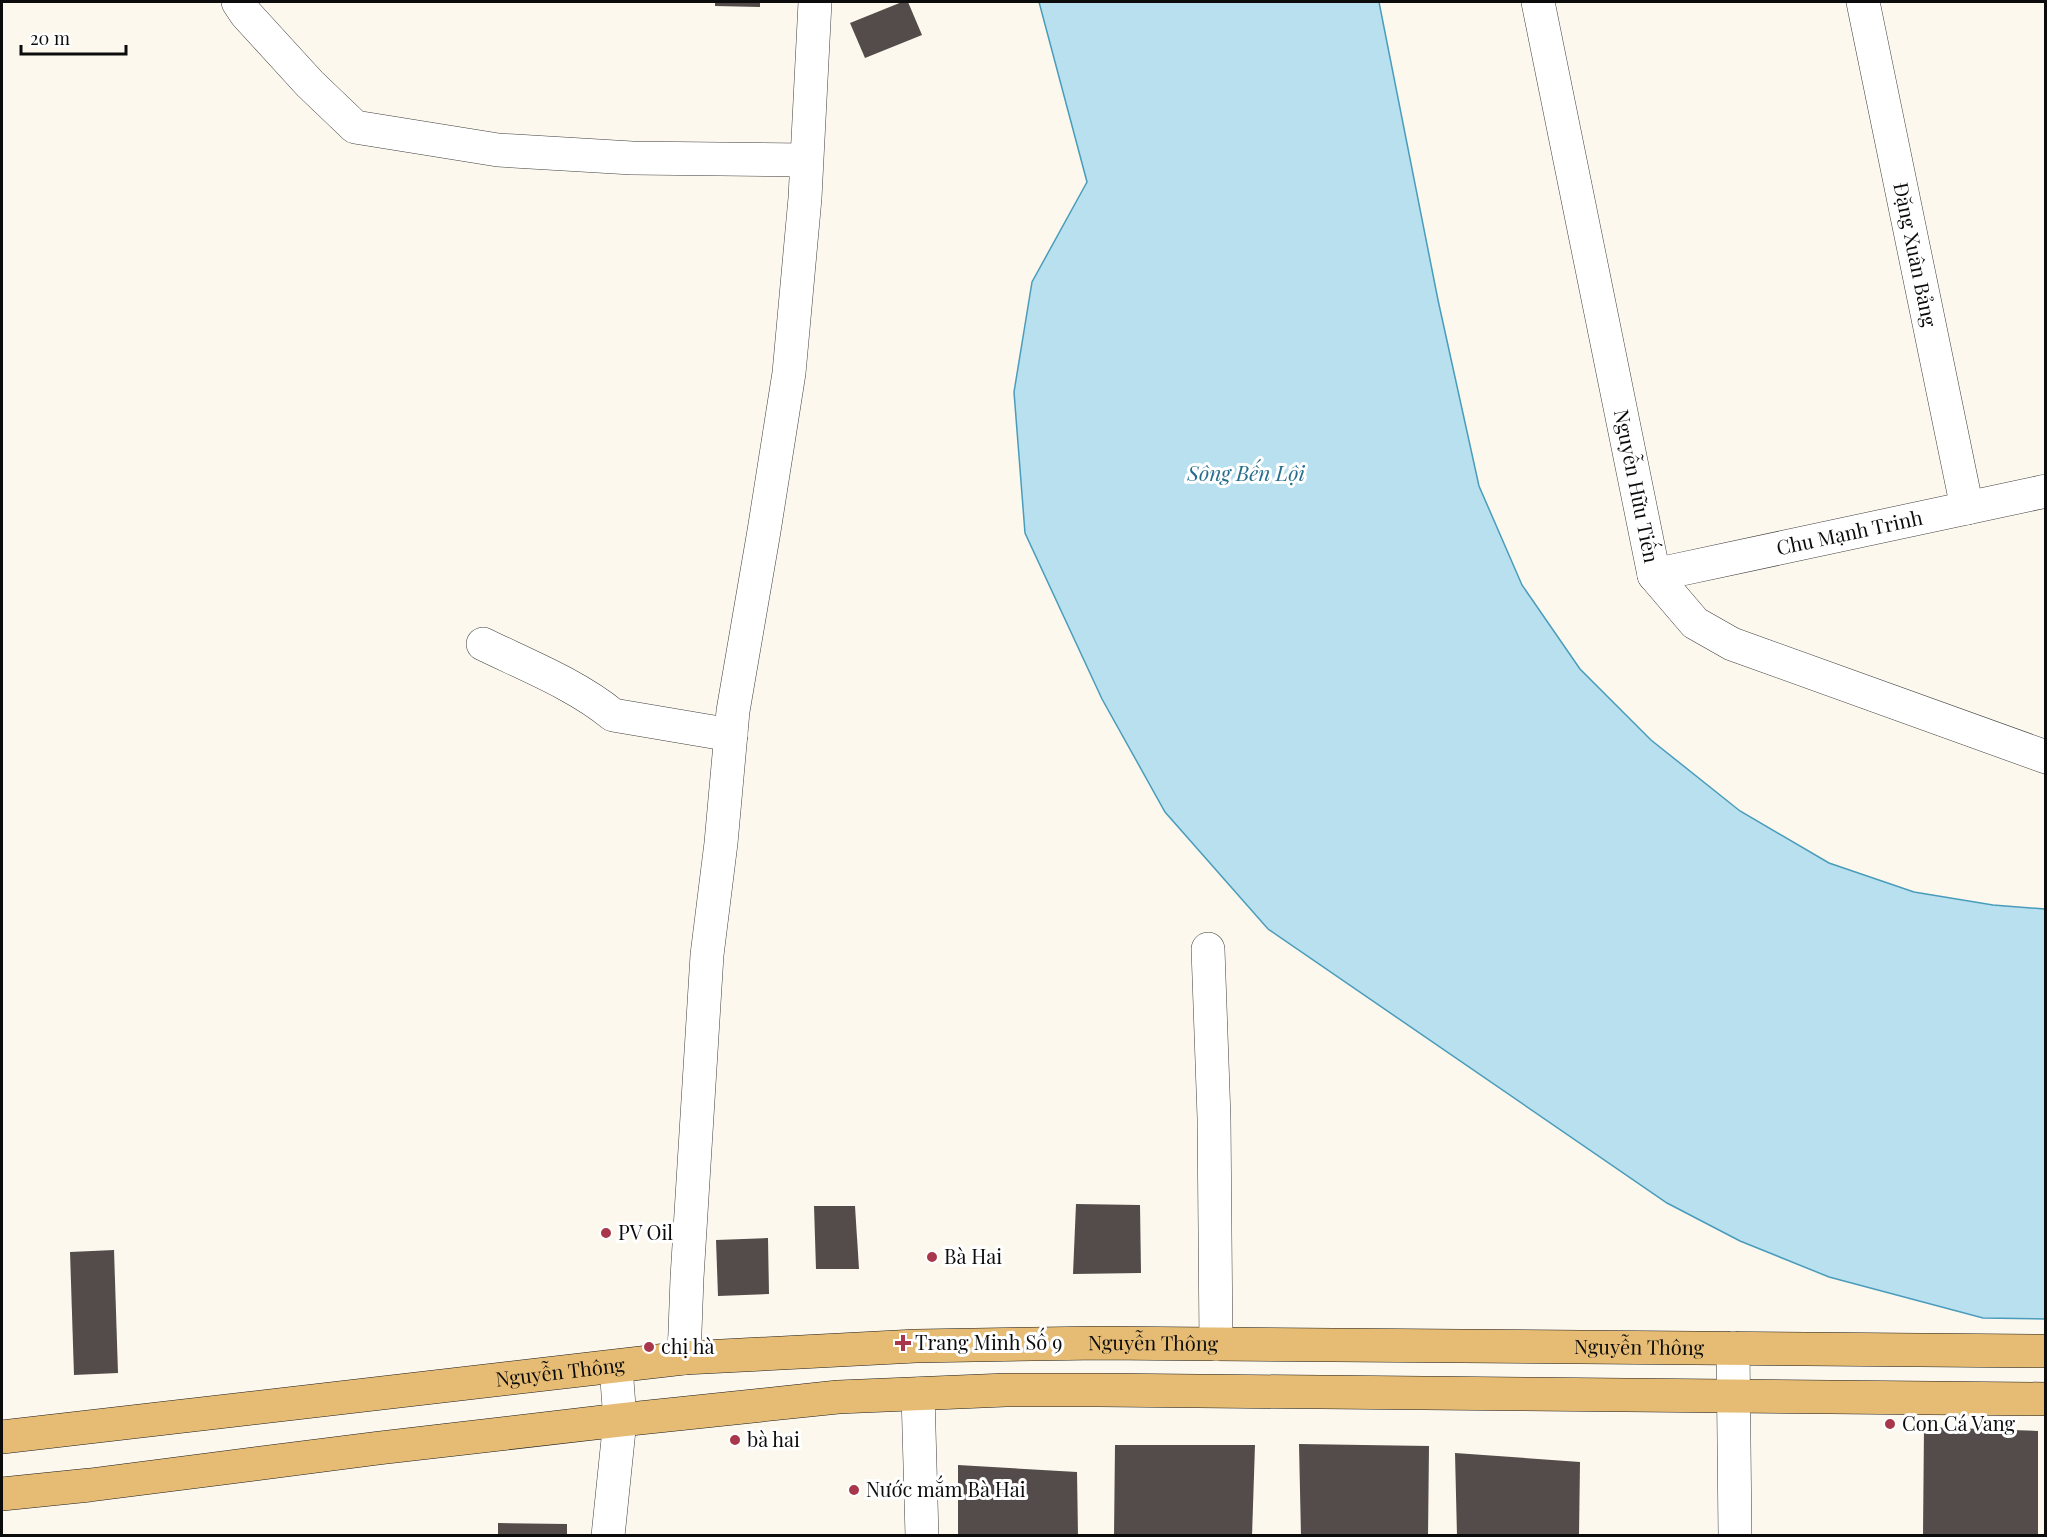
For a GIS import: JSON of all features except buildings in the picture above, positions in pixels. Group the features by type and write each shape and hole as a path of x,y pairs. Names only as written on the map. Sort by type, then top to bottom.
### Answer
{"main road":[{"name":"Nguyễn Thông","path":"2,1437 684,1358 916,1346 1011,1343 2046,1351"},
{"path":"2,1494 620,1420 838,1397 1006,1390 1100,1390 2046,1399"}],"street":[{"path":"238,2 246,14 310,84 355,127 498,150 632,158 806,160"},
{"path":"684,1358 707,955 721,843 733,711 789,373 806,160 815,2"},
{"name":"Nguyễn Hữu Tiến","path":"1538,2 1653,575 1695,623 1732,644 2046,757"},
{"name":"Đặng Xuân Bảng","path":"1863,2 1966,508"},
{"name":"Chu Mạnh Trinh","path":"1653,575 2046,491"},
{"path":"483,644 581,693 613,715 637,721 731,735"},
{"path":"1208,949 1214,1118 1216,1344"},
{"path":"1732,1348 1735,1396 1735,1536"},
{"path":"608,1536 620,1420 616,1367"},
{"path":"918,1394 922,1536"}],"water":[{"name":"Sông Bến Lội","path":"1039,2 1379,2 1438,300 1479,486 1522,585 1580,669 1651,740 1740,811 1829,863 1914,892 1993,905 2045,909 2045,1319 1983,1318 1829,1277 1740,1241 1667,1203 1268,929 1165,812 1102,699 1025,533 1014,392 1032,282 1087,182"}],"place":[{"name":"PV Oil","path":"606,1233"},
{"name":"Bà Hai","path":"932,1257"},
{"name":"Trang Minh Số 9","path":"903,1343"},
{"name":"chị hà","path":"649,1347"},
{"name":"Con Cá Vang","path":"1890,1424"},
{"name":"bà hai","path":"735,1440"},
{"name":"Nước mắm Bà Hai","path":"854,1490"}]}
